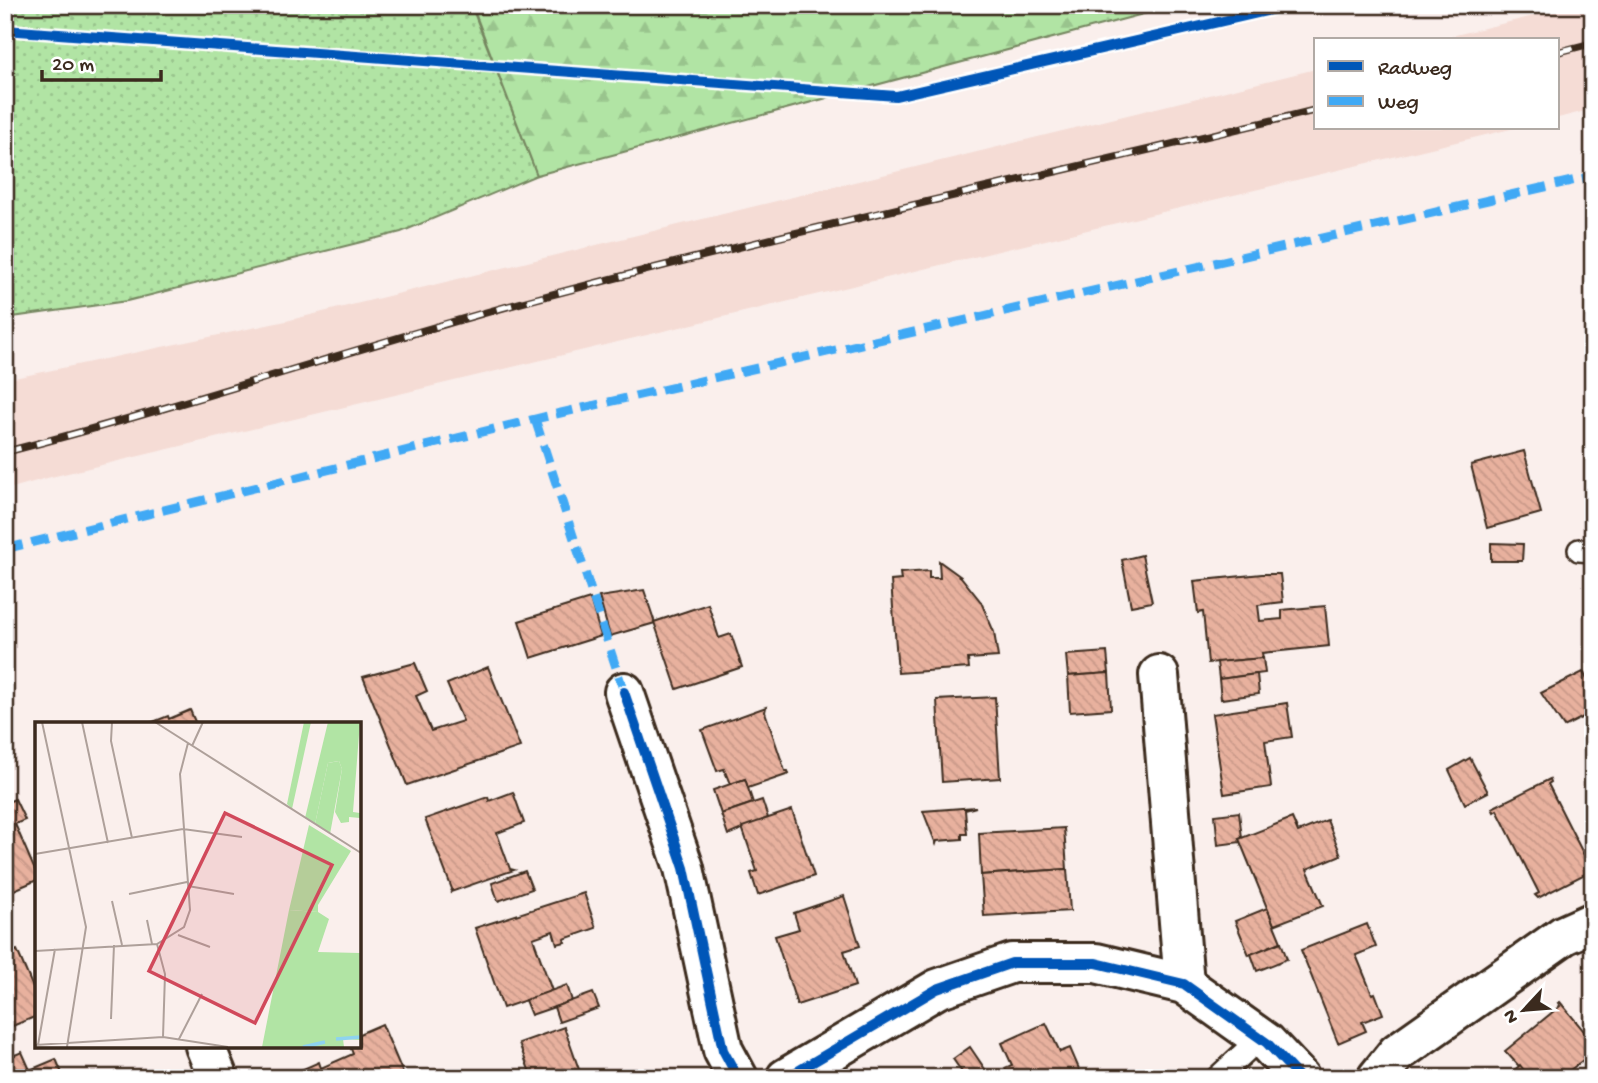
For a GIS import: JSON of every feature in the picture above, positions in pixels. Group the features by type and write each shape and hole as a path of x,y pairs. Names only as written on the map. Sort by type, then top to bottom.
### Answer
{"street":[{"path":"1159,675 1184,984"},
{"path":"624,692 684,868 723,1050 738,1078"},
{"path":"1377,1078 1397,1053 1564,935 1593,922"},
{"path":"786,1078 937,989 1012,962 1096,962 1184,984 1260,1038 1300,1078"},
{"path":"206,1048 218,1078"}],"lane":[{"path":"1217,1078 1260,1038"}],"shaded area":[{"path":"1579,5 1593,5 1593,109 1560,117 1560,38 1443,38"},
{"path":"1314,69 1314,130 1507,130 5,490 5,380 286,321"}],"green space":[{"path":"5,5 471,5 537,175 401,232 127,301 5,318"},
{"path":"472,5 1177,5 537,175"}],"building":[{"path":"1524,451 1541,513 1487,528 1471,465"},
{"path":"1491,543 1523,544 1522,561 1491,561"},
{"path":"1142,555 1152,602 1131,606 1122,560"},
{"path":"939,561 961,577 981,602 994,632 998,657 968,659 969,668 898,673 891,581 901,580 900,573 929,571 929,578 940,578"},
{"path":"1280,574 1283,602 1258,605 1260,621 1282,619 1282,610 1325,606 1329,646 1262,653 1263,658 1208,663 1203,612 1198,613 1194,581"},
{"path":"644,590 655,623 610,636 599,597"},
{"path":"590,599 601,636 531,658 519,621"},
{"path":"708,604 719,638 731,634 742,667 677,689 654,622"},
{"path":"1107,652 1109,673 1068,676 1066,655"},
{"path":"1263,658 1265,673 1219,679 1217,662"},
{"path":"415,663 427,691 416,696 431,731 463,721 447,684 488,667 520,747 407,785 363,677"},
{"path":"1583,672 1593,690 1593,712 1564,727 1541,693"},
{"path":"1109,673 1111,709 1070,712 1068,676"},
{"path":"1257,674 1259,694 1221,699 1219,679"},
{"path":"995,697 1000,778 942,782 937,700"},
{"path":"1287,703 1292,737 1265,741 1271,787 1224,794 1212,714"},
{"path":"766,707 765,712 785,771 789,774 748,788 745,779 730,784 724,769 717,771 702,730"},
{"path":"190,710 195,722 153,722 168,716 169,719"},
{"path":"1470,758 1488,792 1465,804 1449,770"},
{"path":"745,779 753,803 721,814 713,790"},
{"path":"1550,779 1548,784 1593,870 1538,898 1535,895 1539,893 1497,810 1494,812 1492,808"},
{"path":"513,792 524,823 497,833 510,869 514,870 451,892 425,819 488,797 489,801"},
{"path":"15,799 25,820 15,824 35,870 35,881 5,894 5,803"},
{"path":"762,800 768,818 728,835 721,814"},
{"path":"976,807 965,810 967,834 962,834 962,839 937,841 936,844 923,811"},
{"path":"792,810 814,876 758,895 751,873 757,871 742,827"},
{"path":"1239,812 1241,842 1218,845 1215,815"},
{"path":"1292,818 1298,832 1327,820 1341,855 1307,869 1323,906 1274,925 1239,839"},
{"path":"1064,828 1067,869 981,875 979,833"},
{"path":"1067,869 1070,911 984,916 981,875"},
{"path":"525,871 532,889 498,901 492,883"},
{"path":"584,893 596,928 557,944 553,931 533,938 552,991 503,1008 475,928"},
{"path":"844,896 860,946 844,951 855,986 797,1005 775,936 799,929 794,913"},
{"path":"1267,908 1281,942 1249,955 1235,921"},
{"path":"1367,924 1376,947 1356,955 1383,1014 1362,1022 1366,1031 1338,1043 1301,950"},
{"path":"1281,942 1287,959 1257,971 1251,954"},
{"path":"17,950 35,992 35,1017 5,1029 5,955"},
{"path":"567,985 572,1001 531,1015 525,1000"},
{"path":"593,993 599,1008 559,1022 554,1007"},
{"path":"1560,1002 1593,1042 1593,1052 1568,1072 1573,1078 1530,1078 1505,1051 1560,1006"},
{"path":"1046,1023 1060,1052 1070,1048 1083,1078 1009,1078 1005,1068 1012,1065 1002,1043"},
{"path":"382,1024 405,1078 283,1078 319,1062 321,1068 353,1054 351,1048 360,1048 360,1034"},
{"path":"564,1027 582,1078 532,1078 519,1043"},
{"path":"7,1039 14,1055 5,1059 5,1040"},
{"path":"970,1047 991,1078 966,1078 953,1059"},
{"path":"22,1052 30,1070 5,1078 5,1059"},
{"path":"56,1059 64,1078 10,1078 30,1070"},
{"path":"1520,1065 1530,1078 1504,1078 1518,1067"}],"railway":[{"path":"1560,51 1593,43"},
{"path":"5,452 138,416 535,299 827,225 1314,110"}],"marked path":[{"path":"5,549 535,419 1593,176"},
{"path":"535,419 624,692"}],"cycle path":[{"path":"5,30 896,96 1292,5"},
{"path":"624,692 684,868 723,1050 738,1078"},
{"path":"786,1078 937,989 1012,963 1096,963 1184,984 1267,1043 1300,1078"}]}
